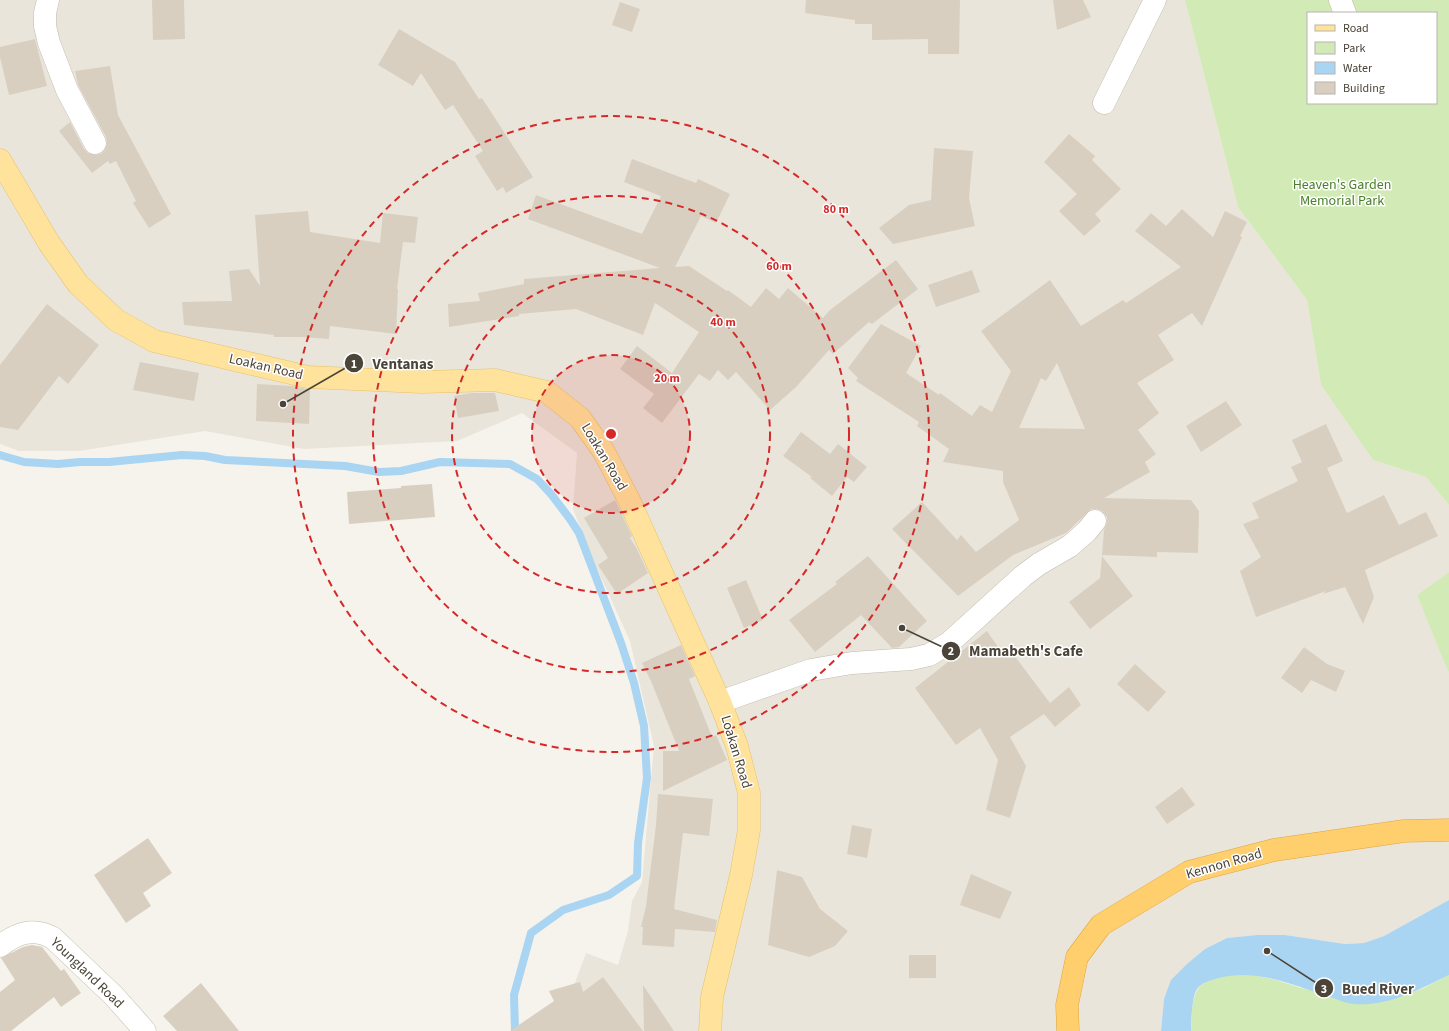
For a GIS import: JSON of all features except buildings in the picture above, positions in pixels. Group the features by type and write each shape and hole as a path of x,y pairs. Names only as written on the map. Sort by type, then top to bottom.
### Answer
{"highway":[{"name":"Kennon Road","path":"1068,1031 1067,1005 1077,956 1101,925 1189,872 1274,850 1404,830 1449,830"}],"main road":[{"name":"Loakan Road","path":"0,160 49,243 78,284 116,320 154,341 308,377 422,382 495,380 547,392 580,418 604,452 629,500 720,702 737,746 749,793 749,830 741,875 712,998 710,1031"}],"street":[{"path":"48,0 44,13 49,43 67,90 95,144"},
{"path":"1104,103 1155,0"},
{"path":"1340,0 1345,12"},
{"path":"720,702 811,670 852,663 911,659 929,654 949,643 1023,576 1039,564 1070,546 1087,531 1095,521"},
{"name":"Youngland Road","path":"0,946 7,941 25,933 44,933 53,938 114,996 145,1031"}],"shaded area":[{"path":"0,0 1185,0 1238,207 1307,300 1321,385 1373,460 1426,477 1449,505 1449,572 1417,595 1449,671 1449,900 1384,936 1364,943 1345,944 1285,935 1257,935 1227,938 1205,949 1188,963 1164,999 1161,1031 581,1031 565,1010 586,953 618,965 628,931 632,901 642,882 654,746 630,641 594,562 573,509 577,453 522,413 457,441 304,449 205,431 79,451 19,451 0,444"}],"green space":[{"name":"Heaven's Garden Memorial Park","path":"1185,0 1449,0 1449,505 1426,477 1373,460 1321,385 1307,300 1238,207"},
{"path":"1449,572 1449,671 1448,671 1417,595"},
{"path":"1230,975 1253,975 1301,988 1378,1003 1424,988 1449,975 1449,1031 1191,1031 1194,998 1199,987 1216,978"}],"water":[{"path":"1449,900 1449,975 1415,991 1379,1003 1354,1004 1272,979 1244,975 1230,976 1208,981 1197,989 1193,1003 1191,1031 1161,1031 1164,999 1171,980 1205,949 1227,938 1257,935 1285,935 1345,944 1364,943 1384,936"}],"waterway":[{"path":"0,455 24,462 58,464 109,462 182,455 205,456 225,460 345,466 379,472 401,471 440,462 510,464 537,479 551,494 579,533 621,643 634,683 644,726 647,778 638,843 637,876 609,895 563,910 531,933 514,995 515,1031"}],"place":[{"name":"Ventanas","path":"283,404"},
{"name":"Mamabeth's Cafe","path":"902,628"},
{"name":"Bued River","path":"1267,951"}]}
